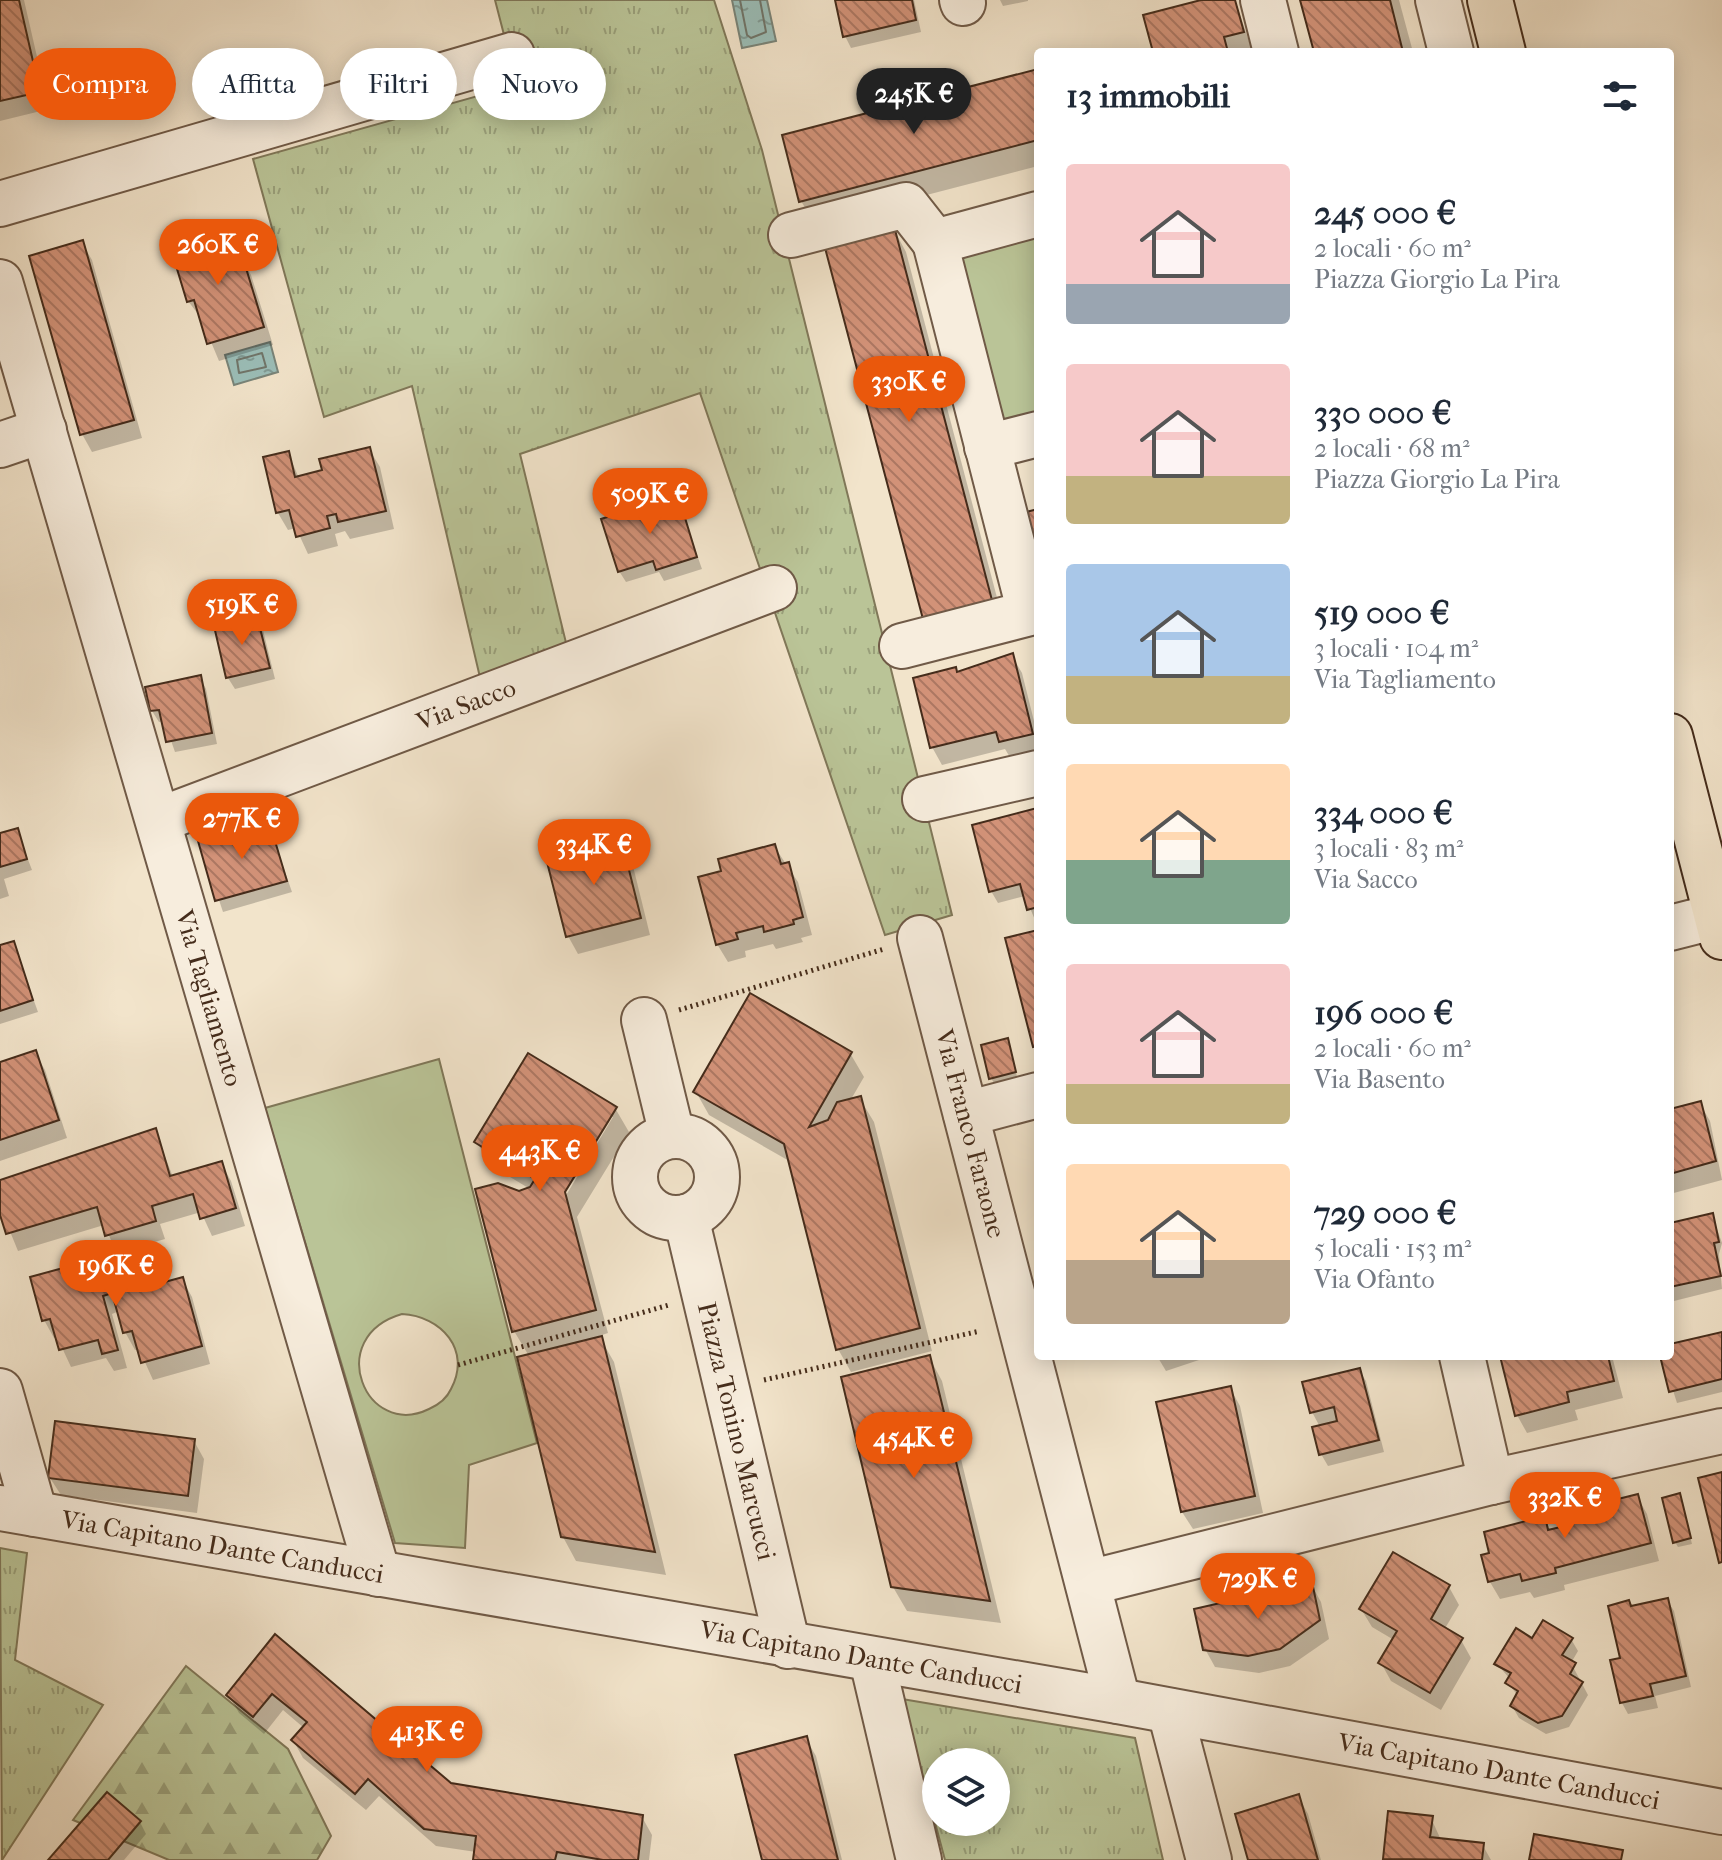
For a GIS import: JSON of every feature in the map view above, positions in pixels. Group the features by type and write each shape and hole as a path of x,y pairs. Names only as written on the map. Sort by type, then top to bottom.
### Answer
{"main road":[{"path":"1490,0 1502,48"},
{"path":"1674,752 1719,926"}],"street":[{"path":"1263,0 1275,48"},
{"path":"1438,0 1450,48"},
{"path":"0,204 473,66"},
{"path":"791,235 906,205 935,242 1030,613 902,646"},
{"path":"935,242 1034,215"},
{"name":"Via Tagliamento","path":"0,282 378,1574"},
{"path":"0,445 44,430"},
{"path":"987,447 1034,435"},
{"name":"Via Sacco","path":"159,820 774,588"},
{"path":"925,799 1034,774"},
{"path":"1674,928 1719,926"},
{"name":"Via Franco Faraone","path":"920,938 1118,1701"},
{"path":"644,1020 672,1135"},
{"path":"966,1114 1034,1096"},
{"path":"672,1135 686,1136 708,1150 717,1176 709,1202 686,1217 659,1215 639,1197 635,1184 634,1170 647,1146 672,1135"},
{"name":"Piazza Tonino Marcucci","path":"686,1217 788,1646"},
{"path":"1463,1360 1491,1482"},
{"path":"0,1391 18,1511"},
{"path":"1088,1583 1491,1482 1722,1431"},
{"name":"Via Capitano Dante Canducci","path":"18,1511 1118,1701 1722,1812"},
{"path":"872,1660 919,1860"},
{"path":"1170,1711 1209,1860"}],"path":[{"path":"644,1020 920,938"},
{"path":"458,1365 705,1295"},
{"path":"728,1388 1020,1322"}],"green space":[{"path":"495,0 714,0 762,150 952,915 885,935 700,393 520,454 569,655 482,686 412,386 324,417 253,159 392,120 457,120 457,102 473,97 473,120 606,120 606,48 507,48"},
{"path":"1034,232 1034,422 1004,430 958,252"},
{"path":"439,1059 537,1443 469,1465 465,1548 395,1543 265,1108","holes":["402,1314 416,1316 440,1328 449,1338 458,1361 457,1375 442,1401 429,1409 407,1415 387,1410 372,1399 362,1382 359,1362 364,1343 378,1326"]},
{"path":"0,1548 27,1553 15,1660 103,1705 2,1860"},
{"path":"186,1666 288,1749 331,1836 317,1860 169,1860 73,1820"},
{"path":"902,1699 1135,1738 1163,1860 945,1860 939,1836 1010,1836 1010,1748 922,1748 922,1774"}],"water":[{"path":"732,0 767,0 776,41 742,48"},
{"path":"270,342 278,372 234,385 225,355"}],"building":[{"path":"0,0 19,0 30,48 24,48 24,96 0,101"},
{"path":"835,0 912,0 916,20 843,37"},
{"path":"1201,0 1235,0 1244,32 1224,37 1227,48 1152,48 1143,15"},
{"path":"1300,0 1390,0 1402,48 1313,48"},
{"path":"1034,70 1034,141 799,202 782,135"},
{"path":"894,226 993,604 924,623 824,244"},
{"path":"229,231 236,257 242,255 264,327 207,344 194,300 187,302 171,249"},
{"path":"83,240 134,420 80,435 29,256"},
{"path":"370,447 386,511 338,522 336,514 327,516 330,528 296,537 289,510 276,513 263,457 289,451 295,477 322,470 319,459"},
{"path":"678,495 697,557 656,570 653,561 618,572 601,519"},
{"path":"1034,510 1034,541 1026,512"},
{"path":"257,616 270,668 226,678 214,626"},
{"path":"1013,653 1033,734 999,742 996,732 930,748 913,678 956,667 957,672"},
{"path":"201,675 212,733 166,742 159,710 150,711 145,687"},
{"path":"1034,809 1034,908 1027,910 1020,884 989,892 972,825"},
{"path":"269,821 287,881 215,901 198,841"},
{"path":"18,828 27,859 0,867 0,833"},
{"path":"620,834 641,918 566,937 547,862 583,853 580,844"},
{"path":"775,844 781,864 789,862 803,917 793,920 794,924 764,932 763,926 736,933 738,939 716,945 698,877 721,871 718,859"},
{"path":"1034,931 1034,1047 1033,1047 1005,938"},
{"path":"14,941 33,1000 0,1011 0,945"},
{"path":"750,993 852,1052 809,1127 828,1120 837,1102 861,1096 920,1328 836,1350 784,1144 693,1092"},
{"path":"1008,1038 1016,1072 989,1079 981,1045"},
{"path":"36,1050 59,1120 0,1140 0,1062"},
{"path":"528,1053 617,1107 565,1192 596,1310 512,1332 475,1189 498,1183 519,1191 530,1187 535,1179 474,1142"},
{"path":"1701,1101 1716,1161 1674,1173 1674,1108"},
{"path":"156,1128 170,1176 222,1161 236,1208 200,1219 193,1194 152,1206 156,1221 105,1236 97,1207 6,1234 0,1215 0,1180"},
{"path":"1713,1213 1719,1242 1714,1243 1721,1276 1674,1286 1674,1222"},
{"path":"129,1250 139,1289 183,1277 202,1346 141,1363 132,1331 123,1333 112,1293 103,1296 118,1350 102,1354 98,1340 59,1350 50,1319 42,1321 30,1277"},
{"path":"1722,1332 1722,1379 1669,1392 1661,1360 1674,1360 1674,1343"},
{"path":"602,1336 655,1552 561,1537 517,1357"},
{"path":"930,1355 990,1601 891,1587 841,1377"},
{"path":"1501,1360 1609,1360 1614,1381 1567,1392 1569,1402 1515,1416"},
{"path":"1360,1368 1379,1440 1319,1455 1312,1427 1337,1421 1334,1407 1310,1413 1302,1382"},
{"path":"1231,1386 1255,1496 1181,1512 1156,1402"},
{"path":"55,1421 195,1439 188,1496 48,1478"},
{"path":"1722,1472 1722,1562 1719,1563 1698,1478"},
{"path":"1680,1493 1691,1538 1673,1543 1662,1498"},
{"path":"1638,1494 1651,1543 1555,1568 1556,1573 1522,1581 1520,1574 1488,1582 1481,1555 1489,1553 1484,1532 1545,1516 1548,1530 1573,1524 1570,1511"},
{"path":"1393,1552 1450,1585 1431,1619 1463,1638 1430,1693 1378,1663 1397,1631 1359,1609"},
{"path":"1312,1582 1320,1620 1280,1649 1248,1656 1203,1650 1194,1609"},
{"path":"1668,1598 1686,1676 1650,1684 1653,1696 1620,1703 1610,1660 1620,1658 1608,1606 1629,1600 1631,1606"},
{"path":"1543,1620 1573,1638 1562,1655 1576,1663 1570,1674 1583,1682 1562,1716 1538,1723 1510,1706 1518,1691 1505,1683 1511,1673 1494,1664 1516,1628 1532,1638"},
{"path":"275,1634 451,1783 643,1815 638,1860 603,1860 557,1852 555,1860 473,1860 476,1836 424,1829 368,1779 355,1794 291,1740 307,1722 272,1694 253,1717 226,1695"},
{"path":"807,1736 838,1860 762,1860 735,1755"},
{"path":"107,1792 141,1821 108,1860 48,1860"},
{"path":"1299,1794 1318,1860 1248,1860 1235,1814"},
{"path":"1388,1811 1433,1816 1430,1837 1484,1843 1482,1860 1383,1859"},
{"path":"1534,1834 1623,1850 1621,1860 1529,1860"}]}
